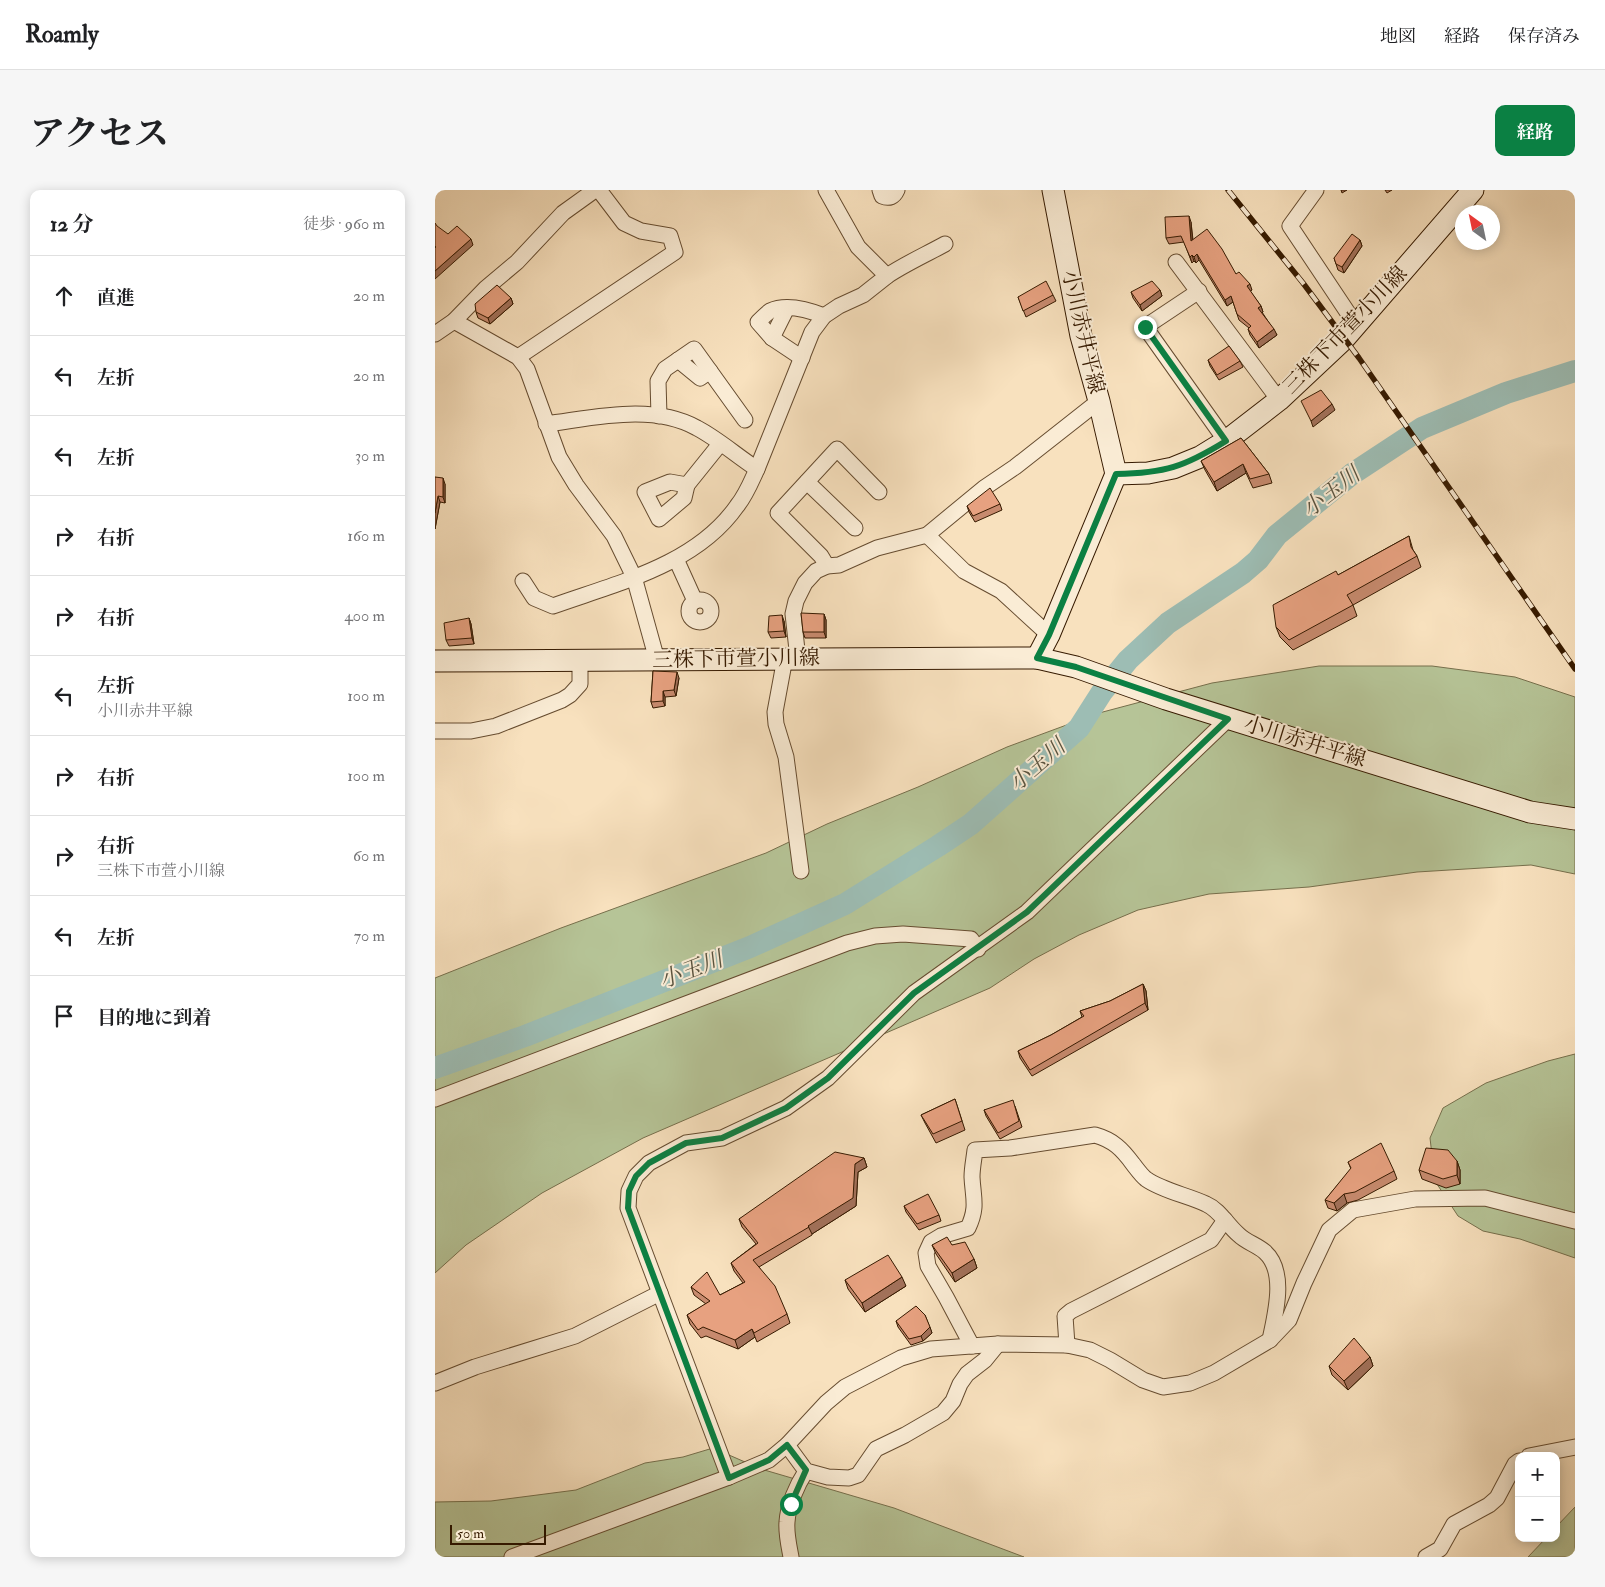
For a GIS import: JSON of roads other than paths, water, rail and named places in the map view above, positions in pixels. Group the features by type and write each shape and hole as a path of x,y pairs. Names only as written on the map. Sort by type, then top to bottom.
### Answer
{"main road":[{"name":"小川赤井平線","path":"1053,190 1081,336 1116,474"},
{"name":"三株下市萱小川線","path":"1116,474 1148,473 1173,468 1200,457 1226,441 1279,400 1344,339 1473,190"},
{"path":"1037,658 1049,635 1116,474"},
{"name":"小川赤井平線","path":"1037,658 1076,667 1228,719 1530,812 1575,819"},
{"name":"三株下市萱小川線","path":"435,660 1037,658"}],"street":[{"path":"435,334 454,321 485,288 517,262 563,212 597,190 624,223 641,231 670,236 675,252 518,357"},
{"path":"826,190 858,247 887,276"},
{"path":"880,190 882,196 887,198 895,195 897,190"},
{"path":"1316,190 1290,226 1356,325"},
{"path":"523,581 534,598 553,606 634,577 676,559 700,544 724,523 738,506 748,489 812,332 824,316 839,306 863,295 905,264 945,244"},
{"path":"1176,262 1279,400"},
{"path":"1199,291 1145,327 1226,441"},
{"path":"802,358 772,338 787,308 804,308 824,316"},
{"path":"454,321 518,357 527,369 559,457 576,486 614,536 634,577 657,660"},
{"path":"659,416 658,381 665,369 678,360 700,378 710,371 745,420"},
{"path":"801,871 786,757 776,724 775,712 791,658 793,614 796,601 805,583 816,572 827,566 839,565 877,548 927,535 984,488 1015,467 1099,401"},
{"path":"546,424 627,414 659,416 696,428 757,469"},
{"path":"687,485 720,444"},
{"path":"827,566 821,556 778,513 837,449 879,492"},
{"path":"807,482 855,528"},
{"path":"927,535 965,571 1001,591 1049,635"},
{"path":"676,559 695,601"},
{"path":"435,731 471,731 496,726 562,700 570,695 580,684 580,660"},
{"path":"729,1478 628,1208 629,1191 636,1176 649,1163 686,1143 722,1138 786,1108 828,1078 914,993 1027,912 1228,719"},
{"path":"435,1099 847,943 875,936 903,934 971,939 978,948"},
{"path":"972,1346 927,1266 926,1253 931,1242 941,1236 968,1228 975,1206 972,1177 975,1150 1010,1148 1095,1135 1106,1138 1122,1149 1145,1178 1159,1186 1207,1204 1216,1210 1239,1235 1265,1253 1272,1264 1277,1279 1279,1297 1270,1340"},
{"path":"512,1557 729,1478 769,1460 845,1388 901,1358 931,1349 998,1344 1067,1345 1090,1350 1143,1380 1163,1387 1190,1383 1214,1373 1270,1340 1289,1320 1329,1230 1353,1210 1415,1200 1485,1198 1575,1221"},
{"path":"1067,1345 1064,1322 1065,1316 1071,1311 1211,1240 1225,1220"},
{"path":"435,1383 475,1367 575,1336 660,1293"},
{"path":"787,1445 806,1470 842,1478 857,1475 876,1450 943,1414 953,1401 960,1384 967,1374 985,1360 998,1344"},
{"path":"1549,1452 1575,1447"},
{"path":"1426,1557 1440,1549 1454,1524 1489,1505 1497,1498 1515,1464"},
{"path":"791,1557 787,1522 791,1504 806,1470"}],"waterway":[{"name":"小玉川","path":"435,1068 525,1036 750,947 845,904 971,824 1079,728 1102,692 1128,660 1168,623 1243,573 1258,560 1277,535 1352,474 1422,428 1506,393 1575,371"}],"railway":[{"path":"1228,190 1303,283 1359,358 1575,669"}]}
